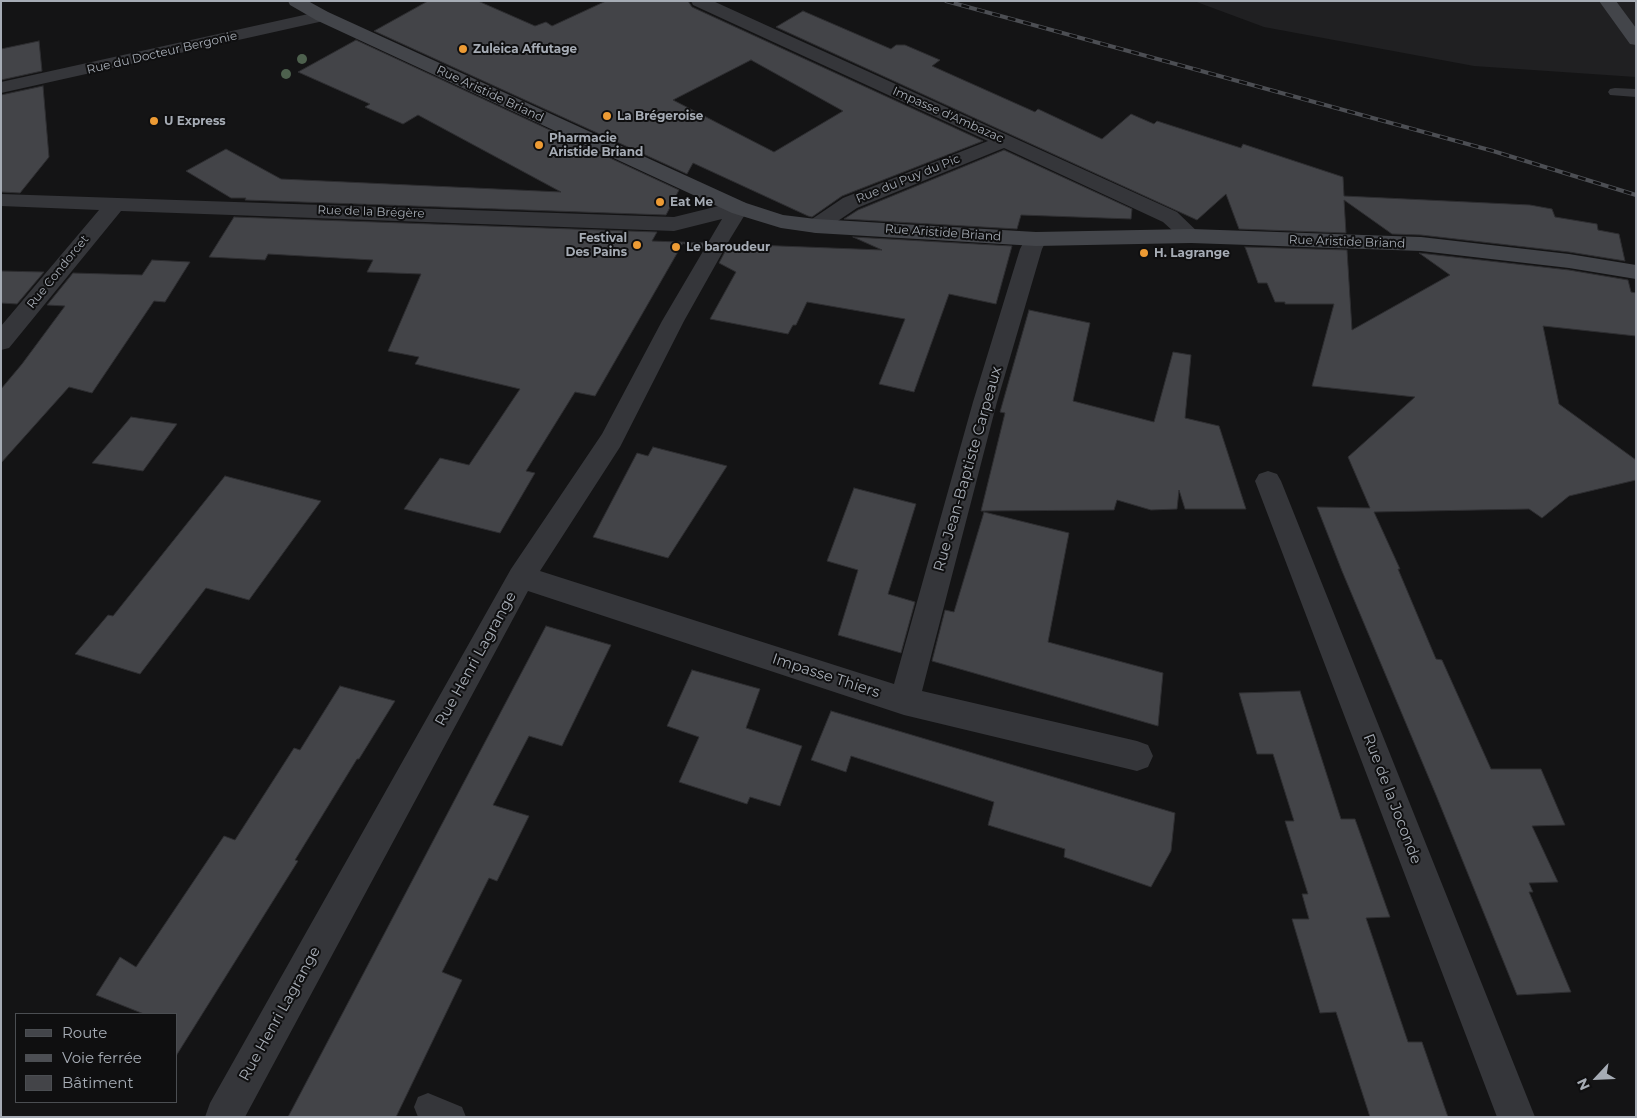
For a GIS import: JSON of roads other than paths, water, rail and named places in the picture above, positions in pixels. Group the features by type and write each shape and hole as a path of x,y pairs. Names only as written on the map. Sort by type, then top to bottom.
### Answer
{"street":[{"name":"Rue Aristide Briand","path":"296,1 322,16 739,208 780,221 816,226 1036,239 1192,236 1421,244 1569,261 1636,272"},
{"name":"Impasse d'Ambazac","path":"699,1 1170,217 1192,236"},
{"path":"1607,1 1636,40"},
{"name":"Rue du Docteur Bergonie","path":"1,88 322,16"},
{"name":"Rue du Puy du Pic","path":"816,226 850,203 1005,141"},
{"name":"Rue de la Brégère","path":"1,200 674,224 739,208"},
{"name":"Rue Condorcet","path":"1,342 116,203"},
{"name":"Rue Henri Lagrange","path":"224,1117 521,577 611,440 673,321 719,239 739,208"},
{"name":"Rue Jean-Baptiste Carpeaux","path":"904,701 986,402 1031,249 1036,239"},
{"name":"Rue de la Joconde","path":"1268,481 1516,1117"},
{"name":"Impasse Thiers","path":"521,577 904,701 1137,756"}],"lane":[{"path":"1615,92 1636,93"}],"railway":[{"path":"946,1 1493,151 1636,195"}],"place":[{"name":"Zuleica Affutage","path":"463,49"},
{"name":"La Brégeroise","path":"607,116"},
{"name":"U Express","path":"154,121"},
{"name":"Pharmacie Aristide Briand","path":"539,145"},
{"name":"Eat Me","path":"660,202"},
{"name":"Festival Des Pains","path":"637,245"},
{"name":"Le baroudeur","path":"676,247"},
{"name":"H. Lagrange","path":"1144,253"}]}
